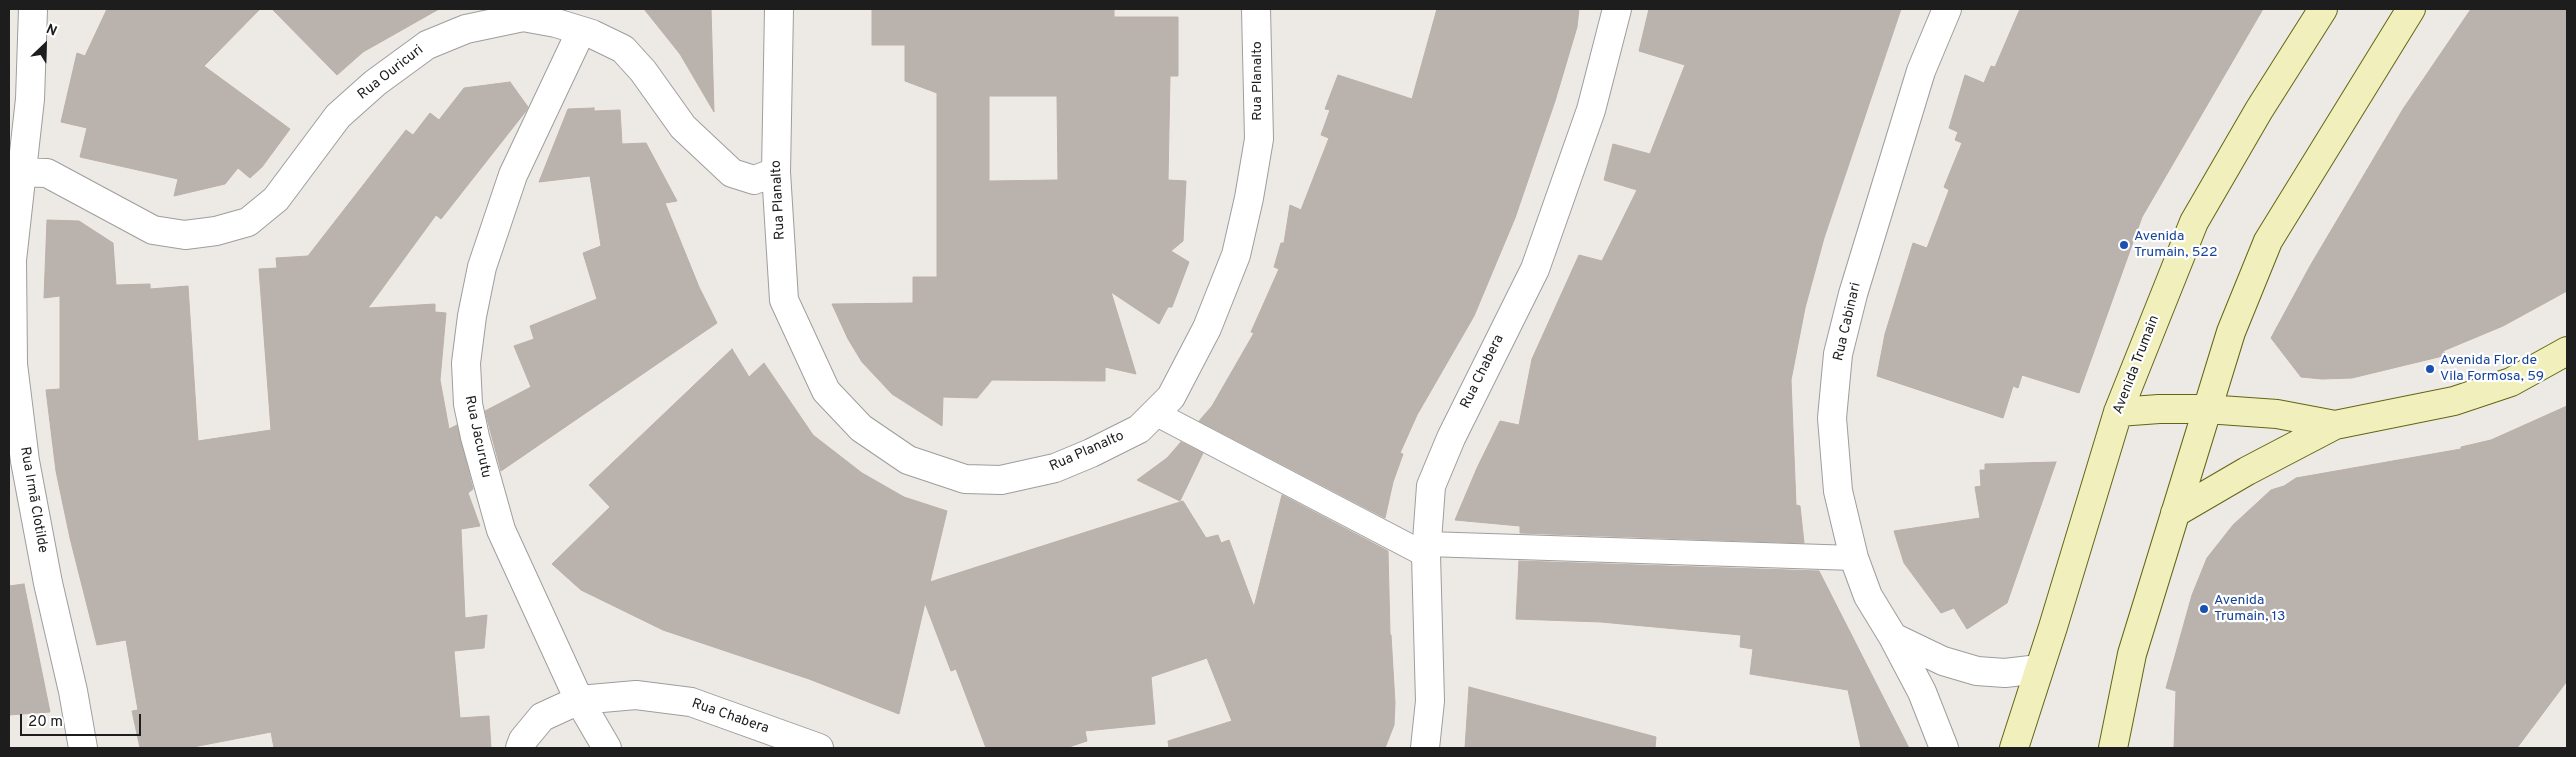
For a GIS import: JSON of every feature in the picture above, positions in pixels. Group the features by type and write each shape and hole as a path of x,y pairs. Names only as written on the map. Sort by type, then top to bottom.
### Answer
{"main road":[{"name":"Avenida Trumain","path":"2014,748 2118,412 2194,222 2259,110 2323,9"},
{"path":"2113,748 2132,654 2231,332 2268,242 2411,9"},
{"path":"2175,513 2247,471 2336,426 2454,400 2511,382 2567,351"},
{"path":"2118,412 2159,408 2206,409 2278,414 2336,426"}],"street":[{"name":"Rua Irmã Clotilde","path":"33,9 30,99 16,172 12,260 13,364 27,470 48,583 73,691 83,748"},
{"name":"Rua Planalto","path":"779,9 776,172 784,300 826,391 861,428 908,460 965,479 1001,480 1055,468 1091,453 1139,429 1171,397 1202,337 1236,255 1249,198 1259,139 1256,9"},
{"name":"Rua Chabera","path":"1424,748 1430,701 1426,549 1431,486 1451,438 1535,269 1591,110 1616,9"},
{"name":"Rua Cabinari","path":"1944,748 1922,692 1893,637 1868,596 1854,558 1838,491 1832,418 1838,354 1853,294 1921,71 1947,9"},
{"name":"Rua Ouricuri","path":"16,172 47,173 153,230 185,235 216,232 248,222 276,199 338,116 375,83 427,45 466,28 523,17 581,31 623,49 643,72 683,128 732,173 754,180 776,172"},
{"name":"Rua Jacurutu","path":"581,31 513,175 482,266 472,316 466,363 468,404 475,437 501,530 579,700 607,748"},
{"path":"1893,637 1943,661 1977,671 2005,673 2039,669"},
{"name":"Rua Chabera","path":"579,700 636,696 691,702 819,748"},
{"path":"520,748 522,740 542,717 579,700"}],"lane":[{"path":"1155,413 1426,549 1854,558"}],"building":[{"path":"107,9 260,9 204,66 290,129 262,167 250,178 238,168 225,184 174,196 178,179 80,157 87,128 61,122 77,53 85,56"},
{"path":"272,9 439,9 363,52 337,75"},
{"path":"644,9 711,9 714,112 680,54"},
{"path":"872,9 1114,9 1114,17 1178,17 1178,76 1170,76 1168,180 1186,181 1183,241 1171,251 1189,262 1172,307 1168,307 1159,324 1111,292 1136,374 1105,367 1105,381 992,380 977,398 943,397 942,426 892,394 862,362 848,339 832,304 913,303 913,277 937,277 937,93 905,81 905,45 872,45","holes":["989,96 1057,96 1058,180 989,181"]},
{"path":"1437,9 1579,9 1577,27 1555,101 1515,218 1474,316 1417,415 1400,453 1403,454 1393,482 1385,518 1199,421 1212,406 1254,333 1251,332 1279,269 1274,267 1281,243 1284,243 1290,205 1301,210 1329,138 1321,135 1330,110 1325,109 1338,75 1412,99"},
{"path":"1649,9 1901,9 1824,238 1805,308 1791,380 1796,505 1800,506 1804,543 1520,533 1520,526 1455,520 1500,421 1519,425 1532,359 1579,255 1602,261 1637,190 1604,180 1613,144 1650,154 1685,65 1639,51"},
{"path":"2020,9 2263,9 2142,217 2079,393 2022,375 2018,388 2013,386 2003,418 1877,376 1885,334 1913,243 1927,248 1949,190 1944,187 1962,143 1955,140 1958,132 1949,128 1965,75 1984,83 1991,66 1995,67"},
{"path":"2471,9 2567,9 2567,291 2503,326 2443,351 2447,355 2352,378 2322,379 2301,377 2271,338 2310,266 2403,109"},
{"path":"510,82 528,107 526,111 441,219 436,215 368,308 435,304 435,312 446,313 440,380 449,429 457,425 473,489 468,493 480,526 461,529 465,618 487,615 484,648 454,651 460,718 489,716 491,748 274,748 271,732 188,748 140,748 132,711 138,710 126,640 97,645 70,538 56,471 46,390 60,389 60,296 44,298 47,220 79,221 113,243 116,285 150,284 150,289 188,286 198,441 271,430 259,269 277,268 276,258 308,256 406,130 413,135 430,113 439,120 464,88"},
{"path":"594,108 594,111 620,110 622,144 646,143 677,201 665,203 699,287 717,323 501,471 485,411 531,387 514,346 534,339 530,326 597,299 583,253 601,246 590,176 539,182 568,109"},
{"path":"732,349 749,377 764,363 813,435 862,473 904,497 947,511 930,582 1183,501 1206,538 1218,535 1221,543 1229,540 1254,607 1282,495 1388,551 1390,634 1395,703 1394,725 1385,748 1169,748 1168,741 1232,721 1207,658 1151,677 1155,724 1085,731 1087,741 1066,748 986,748 956,669 951,671 925,603 899,714 809,679 663,630 581,590 552,564 610,507 589,485"},
{"path":"2567,406 2567,681 2517,748 2174,748 2176,691 2166,688 2192,595 2207,558 2233,525 2271,490 2284,486 2296,478 2461,449 2461,447 2491,440"},
{"path":"1181,442 1203,453 1180,501 1137,480 1167,458"},
{"path":"2056,462 2007,603 1967,629 1954,608 1941,613 1904,563 1894,531 1980,518 1975,487 1981,486 1980,470 1985,470 1985,464"},
{"path":"1519,561 1819,571 1909,748 1861,748 1848,690 1750,674 1753,649 1740,647 1741,635 1601,622 1516,619"},
{"path":"24,584 50,712 9,715 9,586"},
{"path":"1469,687 1656,737 1655,748 1465,748"}],"place":[{"name":"Avenida Trumain, 522","path":"2124,245"},
{"name":"Avenida Flor de Vila Formosa, 59","path":"2430,369"},
{"name":"Avenida Trumain, 13","path":"2204,609"}]}
